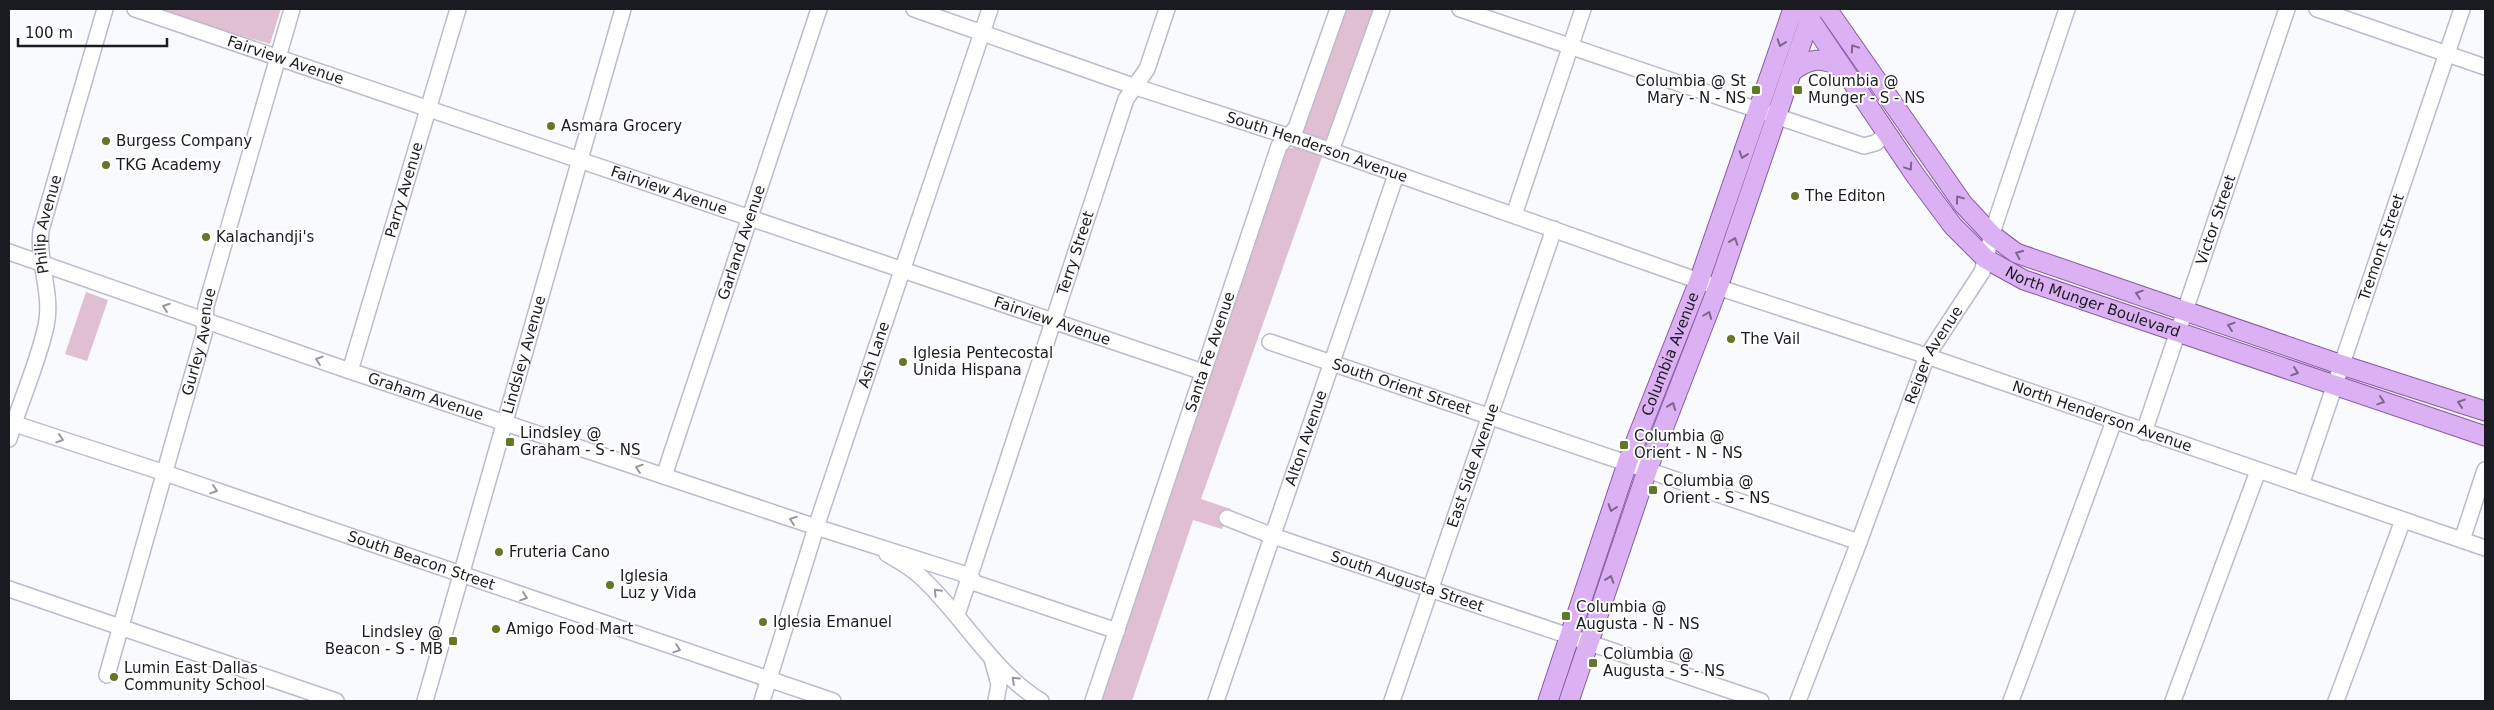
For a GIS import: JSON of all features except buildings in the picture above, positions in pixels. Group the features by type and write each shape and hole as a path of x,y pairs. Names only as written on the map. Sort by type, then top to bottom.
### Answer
{"main road":[{"name":"Columbia Avenue","path":"1548,701 1628,461 1698,281 1793,9"},
{"name":"North Munger Boulevard","path":"1828,9 1956,193 1992,235 2016,253 2032,260 2088,276 2342,365 2485,411"},
{"name":"Columbia Avenue","path":"1569,701 1648,468 1718,287 1791,72 1809,12"},
{"name":"North Munger Boulevard","path":"1809,12 1842,68 1887,135 1953,226 1986,259 2024,280 2485,436"},
{"path":"1791,72 1803,63 1817,58 1842,68"}],"street":[{"name":"Philip Avenue","path":"9,440 11,423 46,325 47,304 39,248 41,230 105,9"},
{"name":"Fairview Avenue","path":"135,9 1203,372"},
{"name":"Gurley Avenue","path":"107,675 204,334 206,306 292,9"},
{"name":"Parry Avenue","path":"350,371 458,9"},
{"name":"Lindsley Avenue","path":"425,701 623,9"},
{"name":"Garland Avenue","path":"664,476 819,9"},
{"name":"South Henderson Avenue","path":"914,9 1133,86 1288,136 1718,287"},
{"name":"Ash Lane","path":"762,701 816,527 901,269 990,9"},
{"name":"Terry Street","path":"957,615 970,576 971,567 1126,99 1133,86 1147,69 1167,9"},
{"name":"Santa Fe Avenue","path":"1093,701 1279,146 1296,128 1338,9"},
{"path":"1331,151 1382,9"},
{"path":"1460,9 1864,146 1875,144 1887,135"},
{"path":"1514,215 1583,9"},
{"name":"Reiger Avenue","path":"1798,701 1859,542 1926,356 1975,282 1986,259 1992,235 2067,9"},
{"name":"Victor Street","path":"2144,432 2287,9"},
{"path":"2317,9 2485,67"},
{"name":"Tremont Street","path":"2301,485 2462,9"},
{"name":"Alton Avenue","path":"1216,701 1396,175"},
{"name":"East Side Avenue","path":"1392,701 1432,590 1554,229"},
{"name":"Graham Avenue","path":"9,252 350,371 873,546 970,576 976,583 1118,631"},
{"name":"North Henderson Avenue","path":"1718,287 1926,356 2485,548"},
{"name":"South Orient Street","path":"1270,342 1490,418 1628,461 1859,542"},
{"path":"2011,701 2114,421"},
{"name":"South Beacon Street","path":"11,423 165,473 461,576 833,701"},
{"path":"2462,540 2485,470"},
{"path":"2173,701 2258,471"},
{"name":"South Augusta Street","path":"1227,518 1273,536 1761,701"},
{"path":"2336,701 2403,520"},
{"name":"Graham Avenue","path":"873,546 920,576 957,615 991,656 1041,701"},
{"path":"9,589 336,701"},
{"path":"991,656 999,684 996,701"}],"shaded area":[{"path":"151,9 281,9 270,44"},
{"path":"1342,9 1375,9 1327,138 1323,140 1323,154 1201,499 1231,509 1222,529 1193,520 1132,701 1100,701 1284,149 1302,146 1302,131"},
{"path":"86,292 108,300 87,361 65,354"}],"place":[{"name":"Columbia @ St Mary - N - NS","path":"1756,90"},
{"name":"Columbia @ Munger - S - NS","path":"1798,90"},
{"name":"Asmara Grocery","path":"551,126"},
{"name":"Burgess Company","path":"106,141"},
{"name":"TKG Academy","path":"106,165"},
{"name":"The Editon","path":"1795,196"},
{"name":"Kalachandji's","path":"206,237"},
{"name":"The Vail","path":"1731,339"},
{"name":"Iglesia Pentecostal Unida Hispana","path":"903,362"},
{"name":"Lindsley @ Graham - S - NS","path":"510,442"},
{"name":"Columbia @ Orient - N - NS","path":"1624,445"},
{"name":"Columbia @ Orient - S - NS","path":"1653,490"},
{"name":"Fruteria Cano","path":"499,552"},
{"name":"Iglesia Luz y Vida","path":"610,585"},
{"name":"Columbia @ Augusta - N - NS","path":"1566,616"},
{"name":"Iglesia Emanuel","path":"763,622"},
{"name":"Amigo Food Mart","path":"496,629"},
{"name":"Lindsley @ Beacon - S - MB","path":"453,641"},
{"name":"Columbia @ Augusta - S - NS","path":"1593,663"},
{"name":"Lumin East Dallas Community School","path":"114,677"}]}
